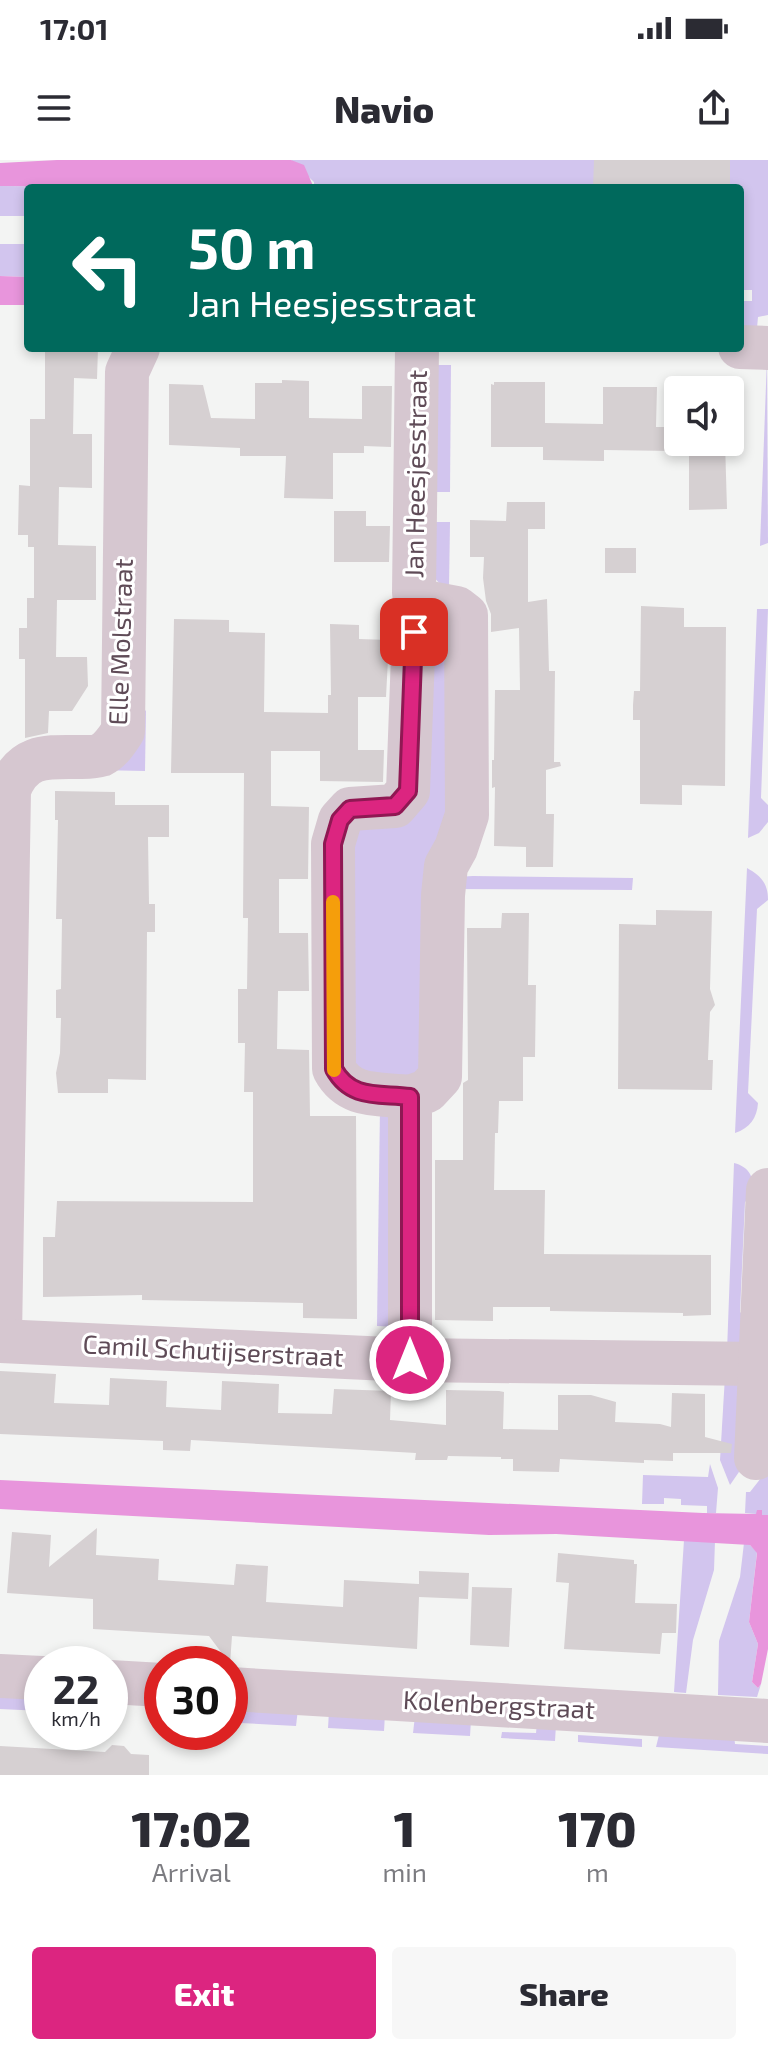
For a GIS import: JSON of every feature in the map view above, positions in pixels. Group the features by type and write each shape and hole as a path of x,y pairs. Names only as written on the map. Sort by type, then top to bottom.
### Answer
{"street":[{"path":"744,347 768,348"},
{"name":"Elle Molstraat","path":"0,1339 9,790 15,774 30,762 46,757 98,756 116,742 123,731 127,372 136,352"},
{"name":"Jan Heesjesstraat","path":"415,600 457,608 466,615 467,815 446,866 443,895 440,1077 427,1091 410,1097 357,1093 341,1082 334,1069 333,844 340,820 350,809 395,806 408,791 415,600 417,352"},
{"path":"410,1097 410,1360"},
{"path":"756,1458 768,1190"},
{"name":"Camil Schutijserstraat","path":"0,1339 410,1360 761,1364"},
{"path":"0,1676 24,1677"},
{"name":"Kolenbergstraat","path":"248,1690 768,1721"}],"shaded area":[{"path":"57,160 291,160 304,165 312,184 0,186 0,163"},
{"path":"291,160 768,160 768,315 758,317 757,328 744,328 744,301 752,301 752,290 744,290 744,184 314,182"},
{"path":"0,186 24,186 24,216 0,216"},
{"path":"0,244 24,244 24,277 0,276"},
{"path":"0,276 24,277 24,305 0,305"},
{"path":"767,358 768,543 760,546"},
{"path":"435,365 451,365 450,492 429,492"},
{"path":"428,522 450,522 449,587 440,584 432,575"},
{"path":"757,609 768,609 761,798 768,805 768,822 759,833 748,838"},
{"path":"447,620 453,823 419,1078 365,1081 342,1053 349,830 394,821 424,627"},
{"path":"146,710 145,771 96,770"},
{"path":"747,868 763,881 768,900 757,909 748,1093 758,1103 749,1125 735,1133"},
{"path":"455,877 633,878 632,890 453,889"},
{"path":"380,1107 394,1115 397,1327 377,1326"},
{"path":"734,1163 750,1174 755,1193 745,1202 740,1312 749,1321 743,1341 727,1351"},
{"path":"725,1376 739,1383 741,1469 730,1485 720,1460"},
{"path":"768,1458 768,1515 762,1515 762,1510 756,1514 745,1513 746,1492 750,1492 761,1478"},
{"path":"710,1464 718,1488 716,1513 707,1513 707,1506 681,1505 681,1499 664,1498 664,1504 642,1504 643,1475 708,1477"},
{"path":"0,1480 703,1513 756,1514 757,1510 762,1510 762,1515 768,1515 768,1649 761,1684 758,1688 752,1682 758,1644 749,1622 757,1553 750,1545 556,1534 489,1535 0,1509"},
{"path":"684,1540 715,1541 714,1570 693,1640 686,1693 674,1692"},
{"path":"744,1543 757,1552 749,1622 758,1644 752,1682 758,1688 761,1684 757,1697 718,1695 719,1641 740,1577"},
{"path":"0,1691 24,1693 24,1710 0,1709"},
{"path":"248,1706 298,1709 296,1726 248,1723"},
{"path":"329,1711 385,1714 384,1731 328,1728"},
{"path":"415,1716 471,1720 470,1736 413,1733"},
{"path":"537,1723 556,1725 555,1741 501,1738 502,1732 536,1733"},
{"path":"660,1731 734,1735 735,1744 768,1746 768,1754 656,1747"},
{"path":"578,1735 642,1739 642,1747 578,1742"}],"building":[{"path":"594,160 730,160 730,184 593,184"},
{"path":"45,352 98,352 97,379 74,378 73,434 92,434 92,488 59,487 58,545 96,546 96,600 57,600 56,657 87,657 88,686 72,711 49,711 48,733 25,738 25,659 19,659 19,628 27,628 27,598 34,598 34,547 28,547 28,535 18,535 19,485 30,486 30,419 45,419"},
{"path":"282,380 309,381 309,418 362,419 362,386 392,386 391,447 364,446 364,453 333,453 333,499 284,498 286,456 240,456 240,448 169,445 169,384 203,385 211,418 255,419 255,383 282,383"},
{"path":"494,382 545,382 545,423 603,424 603,387 657,387 656,427 664,427 664,451 604,450 604,461 543,460 543,447 491,447 491,384 494,385"},
{"path":"689,456 725,456 727,509 689,510"},
{"path":"507,502 545,502 545,529 528,529 528,602 547,599 549,671 555,671 554,762 560,762 561,766 546,770 546,814 554,814 553,867 526,867 526,847 494,846 492,760 495,690 520,690 519,628 491,632 491,614 483,578 484,557 470,557 470,520 506,521"},
{"path":"334,511 366,511 366,526 390,526 389,562 334,562"},
{"path":"605,548 636,548 636,573 605,573"},
{"path":"641,606 684,608 684,627 726,627 725,786 682,785 682,805 640,804 640,720 633,720 633,705 634,691 640,691"},
{"path":"174,619 229,620 229,632 265,633 264,712 328,713 328,695 331,695 330,624 359,625 359,639 389,640 386,697 358,697 358,750 384,750 383,782 320,781 320,751 271,751 271,806 309,807 308,879 279,879 279,933 308,933 309,991 278,991 277,1049 309,1050 310,1116 356,1116 357,1319 303,1318 303,1303 142,1300 142,1295 43,1297 43,1237 55,1237 57,1201 253,1202 253,1092 244,1092 245,1043 238,1043 238,989 247,989 248,918 243,918 244,773 171,773"},
{"path":"55,791 115,792 115,805 169,805 169,837 148,837 149,904 155,904 155,932 147,932 146,1080 108,1079 108,1093 58,1093 56,1073 61,1018 56,1018 56,990 61,989 62,919 56,919 58,820 55,820"},
{"path":"656,910 712,911 710,989 715,1005 710,1012 708,1060 713,1060 712,1090 618,1089 619,924 656,925"},
{"path":"502,913 529,913 528,985 536,985 535,1057 523,1057 523,1101 499,1101 494,1190 545,1190 544,1254 711,1255 711,1315 493,1307 493,1321 435,1320 435,1160 463,1160 463,1083 468,1080 467,928 501,928"},
{"path":"0,1371 56,1374 54,1403 109,1405 110,1378 167,1381 166,1407 221,1410 222,1381 279,1384 278,1413 332,1414 334,1389 391,1391 390,1420 446,1425 446,1390 499,1391 504,1392 503,1429 558,1430 558,1395 591,1395 616,1402 615,1422 671,1427 672,1393 705,1394 705,1437 732,1444 731,1453 673,1453 673,1461 644,1460 644,1463 560,1459 559,1472 513,1471 513,1459 501,1457 448,1456 447,1460 415,1460 416,1453 191,1440 190,1451 163,1450 163,1441 0,1434"},
{"path":"97,1528 96,1555 159,1559 158,1580 234,1585 236,1564 268,1566 266,1602 343,1607 344,1580 419,1584 419,1571 469,1573 468,1599 419,1597 417,1649 232,1636 231,1646 216,1646 209,1636 93,1629 93,1599 7,1593 12,1532 51,1535 49,1567"},
{"path":"558,1553 634,1560 637,1564 635,1603 677,1604 676,1633 662,1633 660,1654 564,1649 569,1583 556,1582"},
{"path":"472,1587 512,1588 509,1647 470,1645"},
{"path":"0,1746 24,1747 24,1750 128,1750 131,1754 149,1755 149,1775 0,1775"}],"slow traffic":[{"path":"333,902 334,1070"}],"route":[{"path":"410,1360 410,1097 357,1093 341,1082 334,1069 333,844 340,820 350,809 395,806 408,791 414,632"}]}
